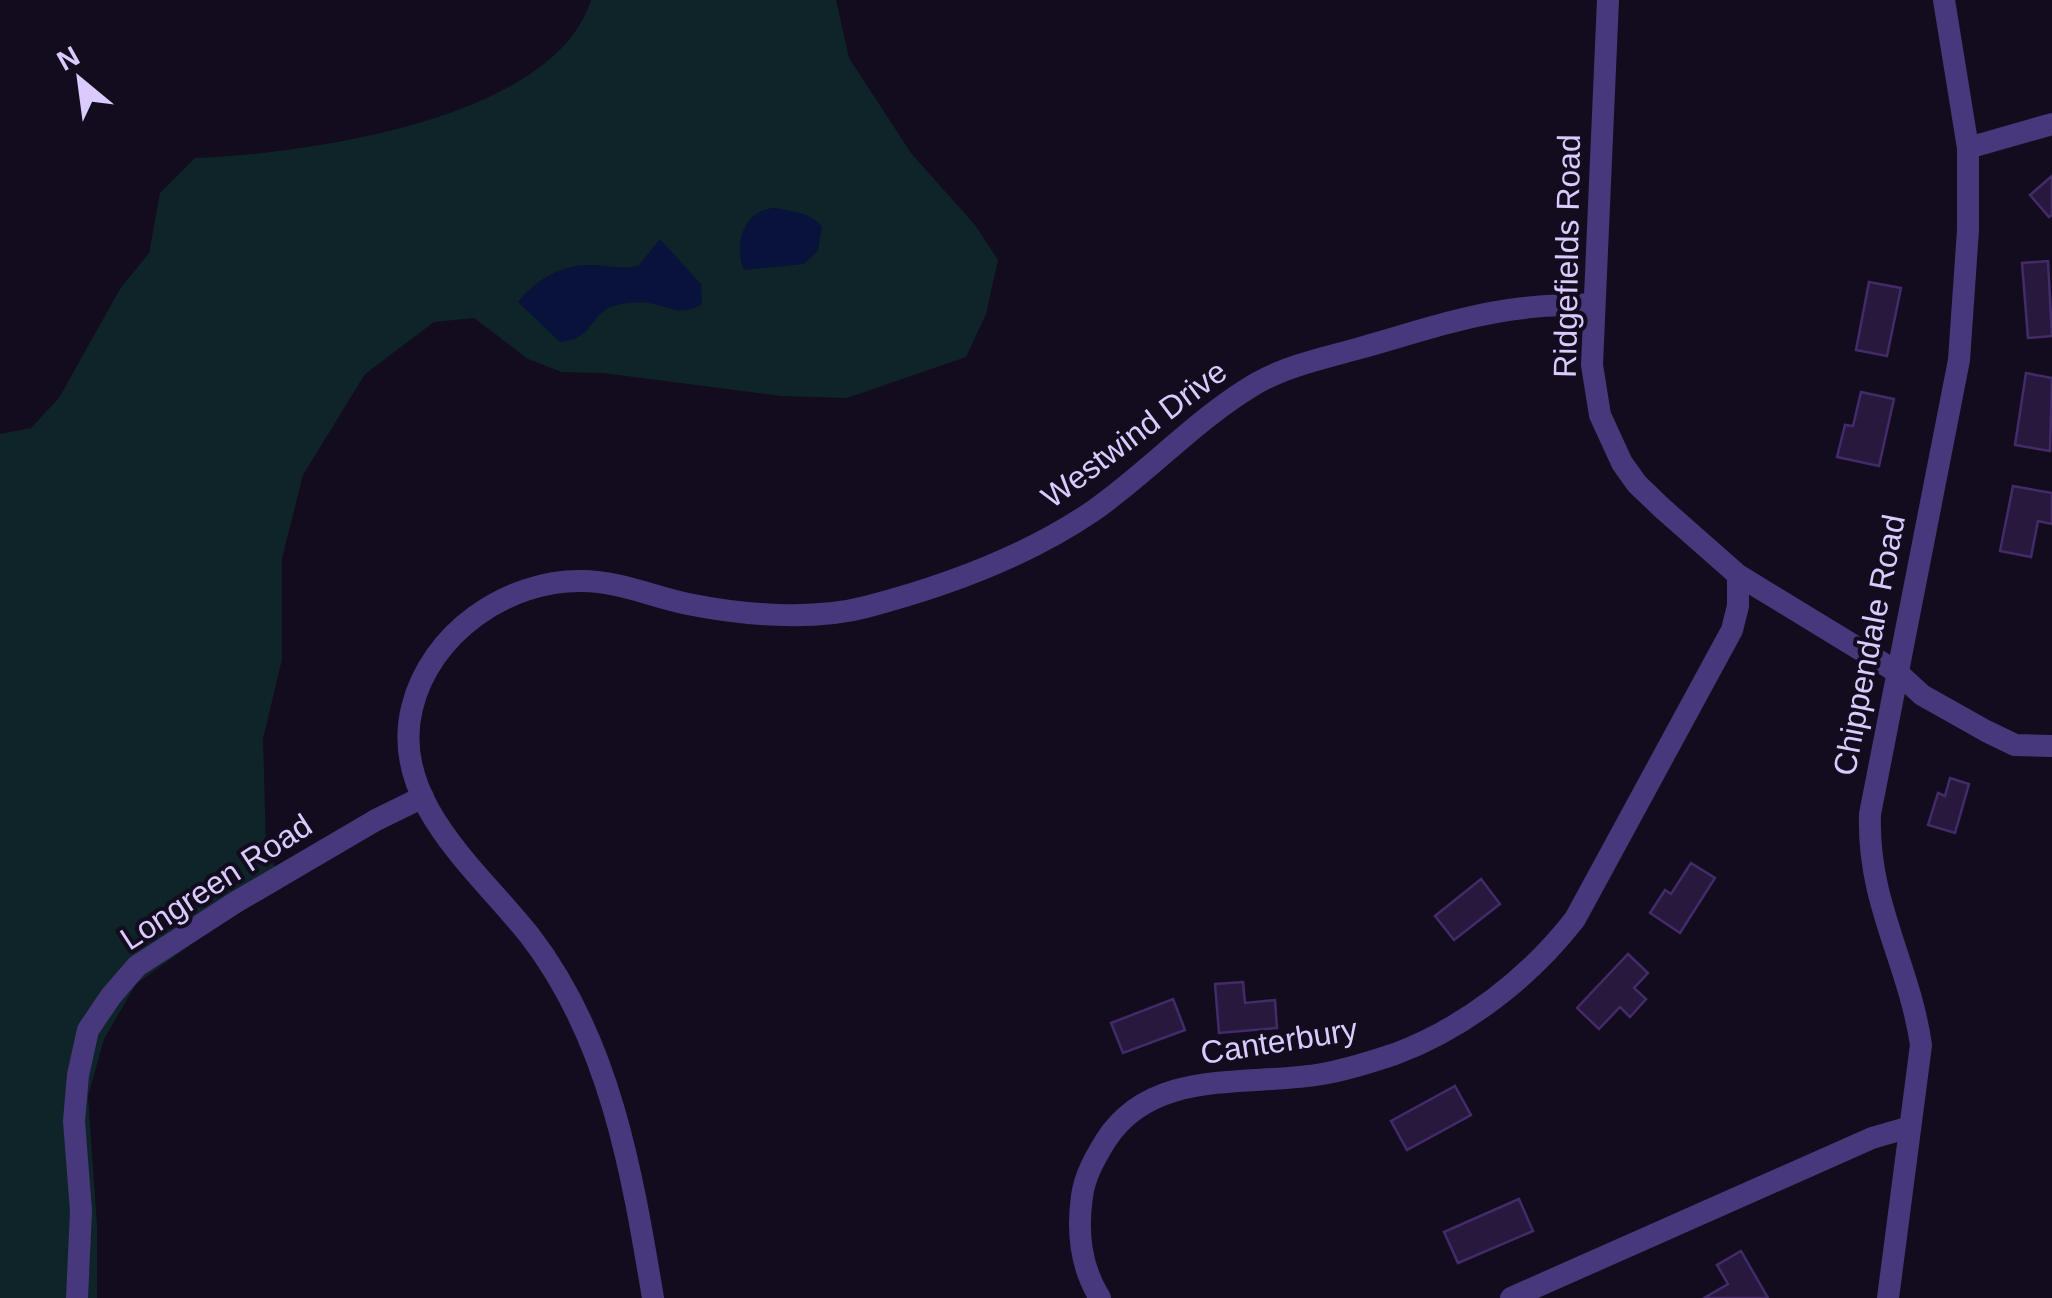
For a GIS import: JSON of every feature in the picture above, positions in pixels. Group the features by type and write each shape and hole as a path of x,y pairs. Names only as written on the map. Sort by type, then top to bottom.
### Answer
{"street":[{"name":"Ridgefields Road","path":"1608,0 1592,365 1600,415 1622,463 1638,484 1738,575 1897,672 1922,695 2014,745 2052,746"},
{"name":"Chippendale Road","path":"1888,1298 1921,1046 1916,1012 1880,906 1869,845 1876,776 1958,360 1968,248 1968,148 1944,0"},
{"path":"1968,148 2052,124"},
{"name":"Westwind Drive","path":"653,1298 632,1174 597,1060 578,1014 532,939 442,833 423,797 412,764 411,709 434,658 468,621 494,603 554,583 584,581 691,604 774,615 860,608 1008,557 1059,532 1096,508 1208,417 1282,371 1468,318 1522,308 1593,304"},
{"name":"Canterbury","path":"1100,1298 1085,1266 1079,1238 1084,1183 1104,1144 1128,1112 1153,1096 1198,1086 1321,1074 1398,1053 1490,1000 1532,968 1555,944 1576,919 1732,630 1738,606 1738,575"},
{"name":"Longreen Road","path":"77,1298 81,1212 74,1121 78,1075 88,1030 111,996 137,966 220,912 376,820 423,797"},
{"path":"1511,1298 1872,1138 1910,1127"}],"green space":[{"path":"591,0 836,0 849,58 911,153 975,225 998,260 986,314 966,357 847,398 781,396 603,373 562,372 528,359 474,318 434,322 365,374 303,475 282,558 282,659 263,739 266,848 284,887 224,921 136,984 104,1039 88,1096 97,1226 97,1298 0,1298 0,434 31,428 59,398 120,289 149,253 160,193 195,158 298,149 358,138 420,123 478,102 528,75 568,41"}],"shaded area":[{"path":"774,208 800,213 817,222 822,227 818,251 804,264 744,270 740,250 744,230 755,215"},
{"path":"660,239 701,284 702,304 681,310 646,302 617,305 601,313 579,336 560,342 518,302 546,277 568,268 639,265"}],"building":[{"path":"2052,176 2052,215 2049,217 2030,195"},
{"path":"2048,261 2052,336 2028,338 2022,263"},
{"path":"1869,282 1901,288 1887,356 1856,350"},
{"path":"2026,373 2052,378 2050,451 2015,445"},
{"path":"1861,392 1894,399 1879,466 1837,457 1845,425 1853,426"},
{"path":"2013,486 2052,493 2052,524 2038,521 2031,557 2000,551"},
{"path":"1950,778 1969,784 1955,833 1928,825 1938,793 1945,796"},
{"path":"1691,863 1715,878 1680,933 1650,913 1665,890 1671,894"},
{"path":"1481,879 1500,904 1454,940 1435,916"},
{"path":"1628,954 1648,973 1634,988 1646,999 1630,1017 1620,1007 1599,1029 1577,1008"},
{"path":"1243,982 1245,1003 1275,1000 1277,1028 1219,1033 1215,984"},
{"path":"1173,999 1185,1030 1123,1053 1111,1023"},
{"path":"1455,1086 1471,1115 1407,1150 1391,1121"},
{"path":"1519,1199 1533,1231 1458,1263 1444,1232"},
{"path":"1741,1251 1768,1298 1704,1298 1728,1284 1717,1265"}]}
